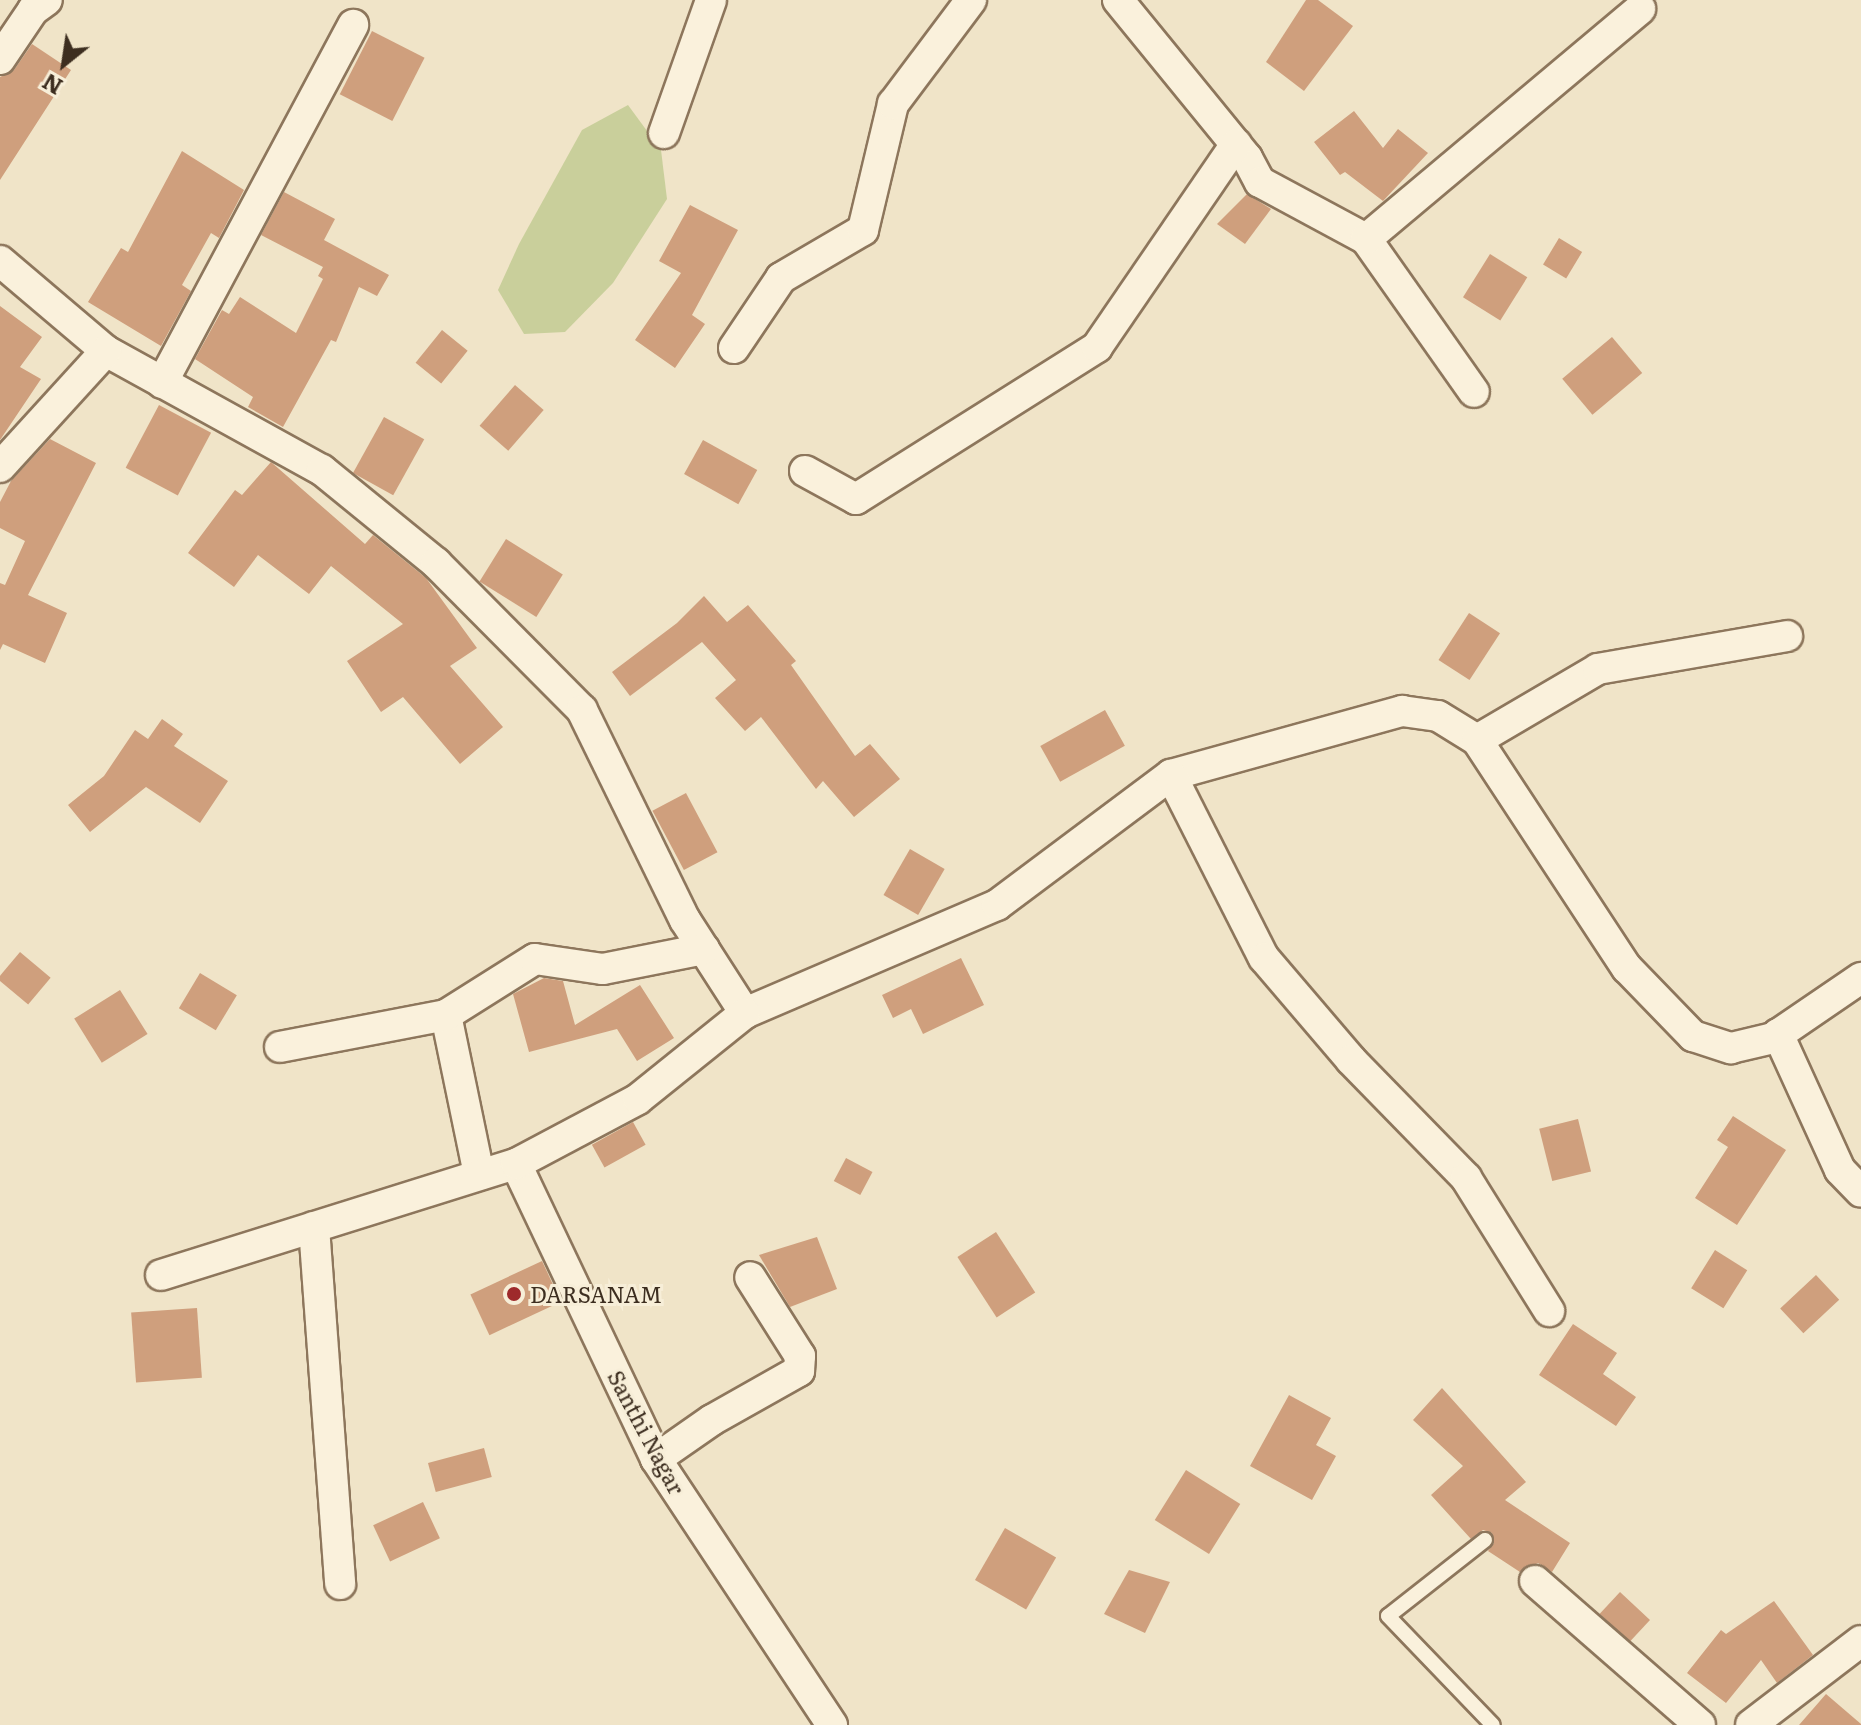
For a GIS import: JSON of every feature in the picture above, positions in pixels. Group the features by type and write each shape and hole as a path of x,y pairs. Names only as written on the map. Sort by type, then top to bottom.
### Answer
{"street":[{"path":"0,59 33,10 47,0"},
{"path":"664,133 711,0"},
{"path":"734,348 781,278 863,230 893,104 971,0"},
{"path":"1118,0 1236,144 1260,182 1366,239 1474,392"},
{"path":"1366,239 1640,9"},
{"path":"162,383 305,122 353,25"},
{"path":"805,471 856,499 1097,347 1236,144"},
{"path":"0,261 106,351 322,470 436,563 582,710 704,949 745,1013"},
{"path":"0,467 106,351"},
{"path":"1477,740 1598,669 1787,636"},
{"path":"161,1275 516,1164 638,1099 745,1013 997,905 1171,775 1402,711 1438,716 1477,740 1627,968 1693,1036 1731,1048 1778,1034 1861,978"},
{"path":"1171,775 1264,958 1351,1060 1466,1178 1549,1311"},
{"path":"280,1047 446,1015 535,959 603,969 704,949"},
{"path":"446,1015 479,1175"},
{"path":"1778,1034 1840,1170 1861,1192"},
{"name":"Santhi Nagar","path":"516,1164 656,1459 832,1725"},
{"path":"314,1227 340,1584"},
{"path":"656,1459 712,1420 799,1371 800,1356 750,1277"},
{"path":"1535,1581 1700,1725"},
{"path":"1751,1725 1861,1641"}],"lane":[{"path":"1485,1540 1388,1616 1493,1725"}],"green space":[{"path":"628,105 661,150 667,199 613,283 565,332 524,334 498,290 519,244 582,130"}],"building":[{"path":"1306,0 1318,0 1353,26 1304,91 1266,62"},
{"path":"372,31 425,58 392,121 340,94"},
{"path":"32,44 71,70 0,180 0,77 14,70"},
{"path":"1354,111 1383,148 1398,129 1428,153 1383,201 1345,172 1340,175 1314,142"},
{"path":"182,151 244,190 219,238 211,233 182,285 191,291 161,346 88,302 121,248 128,252"},
{"path":"284,192 335,219 324,240 389,275 377,296 359,287 336,342 331,340 283,427 248,407 253,397 195,359 222,310 229,314 240,297 296,333 323,279 318,276 323,267 261,235"},
{"path":"1247,194 1271,209 1245,244 1217,224"},
{"path":"690,205 738,230 692,315 705,324 675,368 635,340 681,273 659,261"},
{"path":"1559,238 1582,252 1566,278 1543,265"},
{"path":"1490,254 1527,277 1500,321 1463,297"},
{"path":"0,306 42,337 20,367 41,379 0,440"},
{"path":"442,330 468,351 441,383 416,363"},
{"path":"1612,337 1642,373 1592,415 1562,379"},
{"path":"515,385 544,410 508,451 480,426"},
{"path":"159,405 211,433 178,495 126,468"},
{"path":"384,417 424,439 393,495 353,473"},
{"path":"50,439 96,463 28,595 67,613 45,663 3,644 0,650 0,583 5,585 25,541 0,528 0,502 11,481"},
{"path":"703,440 757,470 738,504 684,474"},
{"path":"271,462 365,544 373,535 426,578 477,648 450,666 503,727 460,764 403,697 381,712 347,661 403,624 331,566 309,594 258,555 234,587 188,553 235,490 242,495"},
{"path":"506,539 563,575 536,617 480,581"},
{"path":"704,596 727,622 748,605 796,661 791,665 855,756 870,744 900,779 854,817 823,781 816,789 761,717 745,731 715,698 736,680 702,642 630,696 612,672 677,623"},
{"path":"1469,613 1500,633 1470,680 1439,660"},
{"path":"1105,710 1125,746 1060,782 1040,746"},
{"path":"162,719 183,734 174,746 228,781 200,823 146,787 90,832 68,805 104,776 135,730 148,739"},
{"path":"686,793 717,852 684,870 652,811"},
{"path":"910,849 945,869 918,915 884,895"},
{"path":"20,952 51,978 28,1005 0,981 0,976"},
{"path":"961,958 984,1005 923,1034 911,1009 893,1018 882,995"},
{"path":"200,973 237,995 216,1030 179,1008"},
{"path":"544,978 563,981 575,1025 640,985 674,1038 637,1061 617,1029 529,1052 513,994"},
{"path":"120,990 148,1034 102,1063 74,1019"},
{"path":"1733,1116 1786,1150 1737,1225 1695,1198 1728,1147 1717,1140"},
{"path":"1578,1119 1591,1171 1552,1181 1539,1129"},
{"path":"633,1122 646,1145 604,1168 592,1145"},
{"path":"846,1158 872,1172 860,1195 834,1181"},
{"path":"996,1232 1035,1292 997,1317 957,1257"},
{"path":"817,1237 837,1289 790,1307 759,1255"},
{"path":"1715,1250 1747,1270 1723,1308 1691,1288"},
{"name":"DARSANAM","path":"542,1261 561,1302 489,1335 470,1294"},
{"path":"1816,1275 1839,1300 1803,1333 1780,1308"},
{"path":"197,1308 202,1378 136,1382 131,1313"},
{"path":"1573,1324 1617,1353 1603,1374 1636,1397 1616,1426 1539,1375"},
{"path":"1442,1388 1526,1482 1505,1500 1570,1543 1552,1572 1538,1563 1520,1572 1488,1551 1494,1543 1492,1533 1483,1530 1471,1539 1431,1495 1463,1466 1413,1420"},
{"path":"1289,1395 1331,1418 1316,1445 1336,1456 1312,1500 1250,1466"},
{"path":"484,1448 492,1477 436,1492 428,1463"},
{"path":"1186,1470 1240,1504 1209,1554 1155,1520"},
{"path":"423,1502 440,1538 390,1561 373,1525"},
{"path":"1005,1528 1056,1558 1026,1609 975,1580"},
{"path":"1129,1570 1170,1582 1145,1633 1104,1614"},
{"path":"1620,1592 1650,1620 1630,1642 1600,1614"},
{"path":"1774,1601 1813,1655 1777,1683 1761,1660 1726,1703 1687,1673 1721,1630 1726,1634"},
{"path":"1826,1694 1861,1724 1861,1725 1799,1725"}],"place":[{"name":"DARSANAM","path":"514,1294"}]}
